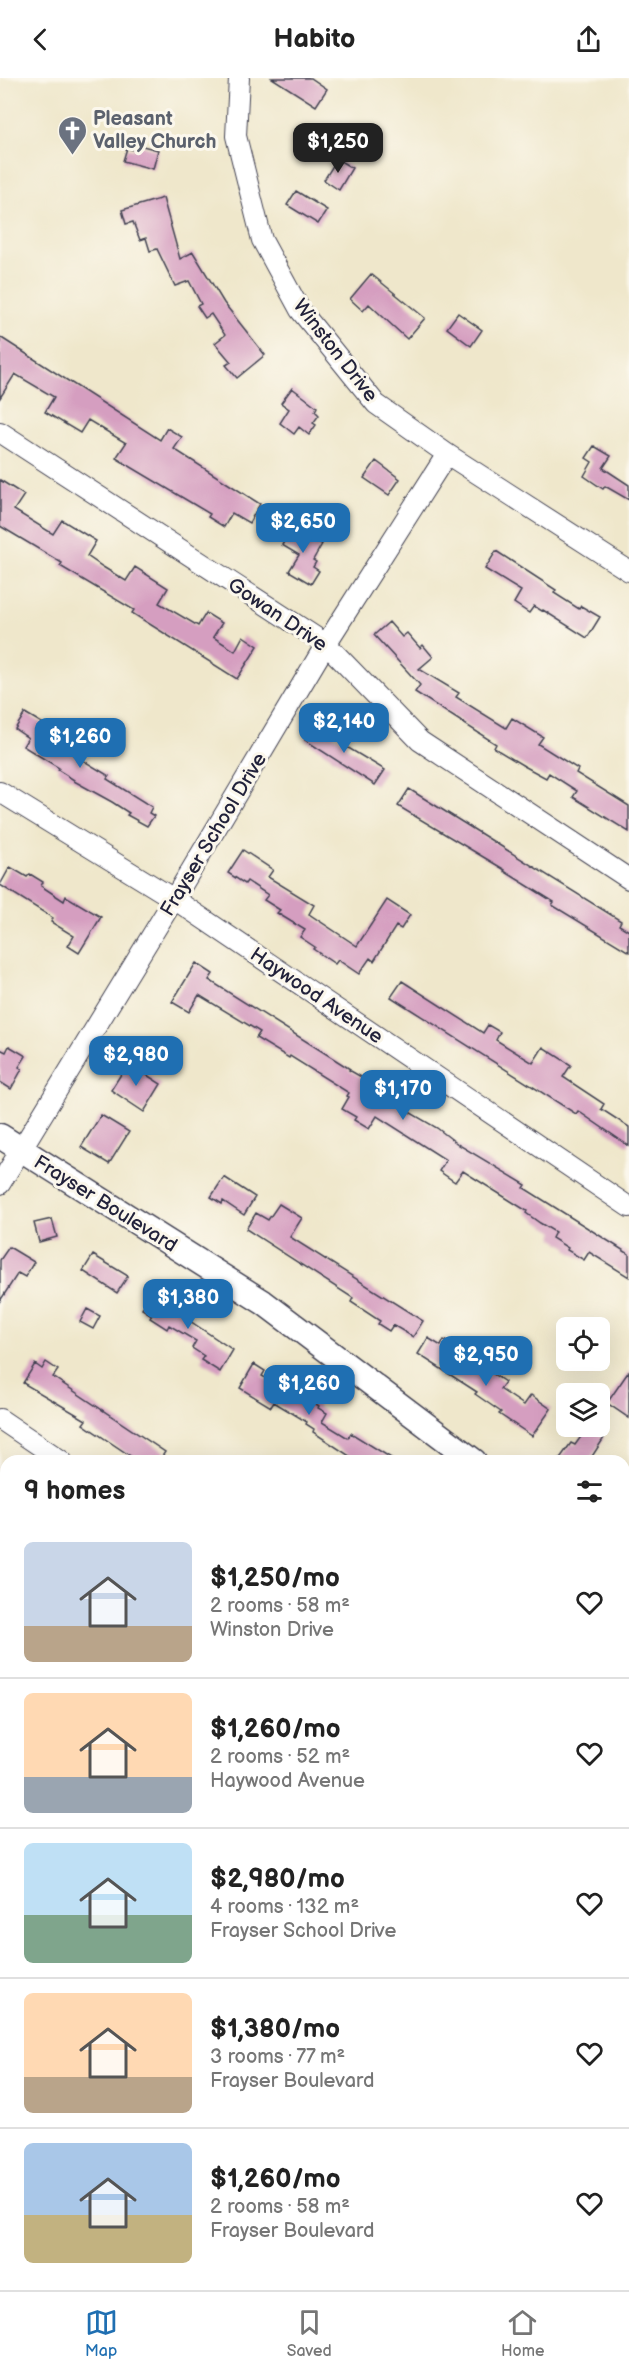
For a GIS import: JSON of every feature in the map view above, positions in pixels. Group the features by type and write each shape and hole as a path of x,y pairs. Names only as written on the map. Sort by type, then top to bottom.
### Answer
{"main road":[{"name":"Frayser Boulevard","path":"0,1136 263,1302 466,1455"}],"street":[{"name":"Winston Drive","path":"239,78 236,136 262,240 300,310 376,404 447,454 629,571"},
{"name":"Gowan Drive","path":"0,432 326,644 420,741 629,879"},
{"name":"Frayser School Drive","path":"0,1184 23,1150 326,644 447,454"},
{"name":"Haywood Avenue","path":"0,792 174,899 629,1207"},
{"path":"0,1419 53,1455"}],"building":[{"path":"272,78 311,78 327,89 316,106"},
{"path":"135,144 158,150 153,169 123,161 127,148 134,150"},
{"path":"337,159 352,168 339,190 324,180"},
{"path":"296,191 327,210 318,224 287,205"},
{"path":"163,198 180,259 193,252 224,303 265,355 237,378 226,365 231,362 215,343 225,335 211,314 205,318 197,306 201,304 189,281 175,286 157,249 150,251 146,238 140,240 133,222 126,224 122,210"},
{"path":"371,274 425,318 407,339 369,304 363,311 350,299"},
{"path":"458,313 482,330 471,346 447,328"},
{"path":"0,337 160,440 167,428 182,437 174,449 260,504 249,523 232,513 224,527 208,517 210,514 116,458 126,443 88,420 80,433 45,412 54,397 15,374 0,398"},
{"path":"292,388 317,407 315,411 319,415 309,435 299,427 294,434 280,423 289,409 281,403"},
{"path":"594,446 611,456 603,468 629,485 629,500 605,486 603,489 584,476 592,462 586,458"},
{"path":"376,461 400,479 389,495 364,478"},
{"path":"0,480 24,495 14,510 53,534 62,520 96,541 87,556 126,581 135,567 168,588 159,603 198,626 206,613 222,623 213,637 235,651 243,636 258,646 237,679 132,613 134,610 60,566 62,563 0,526"},
{"path":"293,526 322,544 313,560 316,562 313,567 319,571 311,584 289,571 299,555 282,545"},
{"path":"496,551 556,590 554,593 579,609 581,606 600,617 587,638 543,610 534,606 529,613 514,603 521,591 485,569"},
{"path":"389,622 402,637 407,633 420,648 423,645 433,657 419,669 459,693 456,697 506,728 512,718 543,737 538,744 578,769 576,773 629,806 629,832 573,797 577,791 549,773 546,778 494,748 496,744 415,692 420,685 374,635"},
{"path":"25,713 57,732 51,741 109,776 107,779 152,807 149,813 154,816 147,826 23,746 28,738 15,729"},
{"path":"315,724 347,743 345,746 385,770 375,785 305,740"},
{"path":"409,789 621,921 619,925 629,931 629,952 552,905 554,902 505,870 398,806"},
{"path":"243,850 273,870 268,877 314,905 309,914 357,946 387,900 410,915 401,929 396,926 374,961 370,958 359,974 338,960 335,964 313,949 315,947 300,937 305,930 277,913 280,910 264,900 268,895 247,881 245,884 228,873"},
{"path":"10,867 27,877 30,874 43,882 41,886 64,901 66,896 101,917 79,953 68,946 74,936 51,922 53,918 0,885"},
{"path":"196,963 213,974 209,980 349,1070 391,1094 387,1099 526,1185 524,1188 629,1254 629,1277 589,1252 584,1260 567,1250 568,1248 552,1238 555,1232 526,1213 527,1211 463,1171 455,1182 439,1171 446,1160 377,1116 369,1129 354,1120 356,1117 342,1109 349,1093 290,1056 289,1058 256,1038 260,1032 199,995 189,1012 172,1002"},
{"path":"402,981 483,1033 488,1025 500,1032 496,1040 533,1063 543,1047 571,1065 563,1077 604,1104 601,1109 629,1127 629,1146 578,1111 576,1114 391,997"},
{"path":"9,1046 26,1056 19,1067 22,1069 11,1089 0,1082 0,1049 6,1052"},
{"path":"128,1063 161,1084 144,1112 111,1090"},
{"path":"101,1115 129,1132 109,1164 81,1147"},
{"path":"224,1177 255,1197 244,1215 223,1201 222,1204 211,1197"},
{"path":"279,1204 302,1218 290,1237 423,1321 413,1337 393,1325 389,1331 378,1324 380,1321 351,1302 353,1298 246,1229 256,1213 268,1220"},
{"path":"52,1219 57,1237 39,1242 34,1223"},
{"path":"9,1247 34,1262 25,1277 18,1273 0,1301 0,1260"},
{"path":"93,1255 128,1276 117,1293 83,1271"},
{"path":"153,1290 181,1307 180,1309 186,1312 184,1317 233,1350 220,1372 201,1360 204,1356 192,1348 196,1341 169,1325 167,1329 150,1318 152,1315 142,1309"},
{"path":"87,1309 100,1316 93,1329 80,1322"},
{"path":"428,1338 441,1346 444,1340 460,1349 456,1355 487,1377 490,1372 505,1382 500,1389 524,1405 531,1395 551,1409 532,1436 499,1414 501,1412 475,1394 477,1392 418,1354"},
{"path":"46,1362 58,1370 53,1377 165,1452 163,1455 129,1455 83,1424 86,1420 23,1383 35,1364 42,1369"},
{"path":"254,1364 265,1371 262,1376 296,1396 297,1393 319,1406 318,1408 327,1413 322,1422 348,1438 351,1433 386,1455 348,1455 313,1432 314,1429 306,1424 307,1422 274,1402 271,1407 240,1388"},
{"path":"629,1371 629,1418 610,1405 610,1399"},
{"path":"581,1437 604,1438 593,1455 562,1455 571,1443 575,1445"}],"place":[{"name":"Pleasant Valley Church","path":"72,156"}]}
